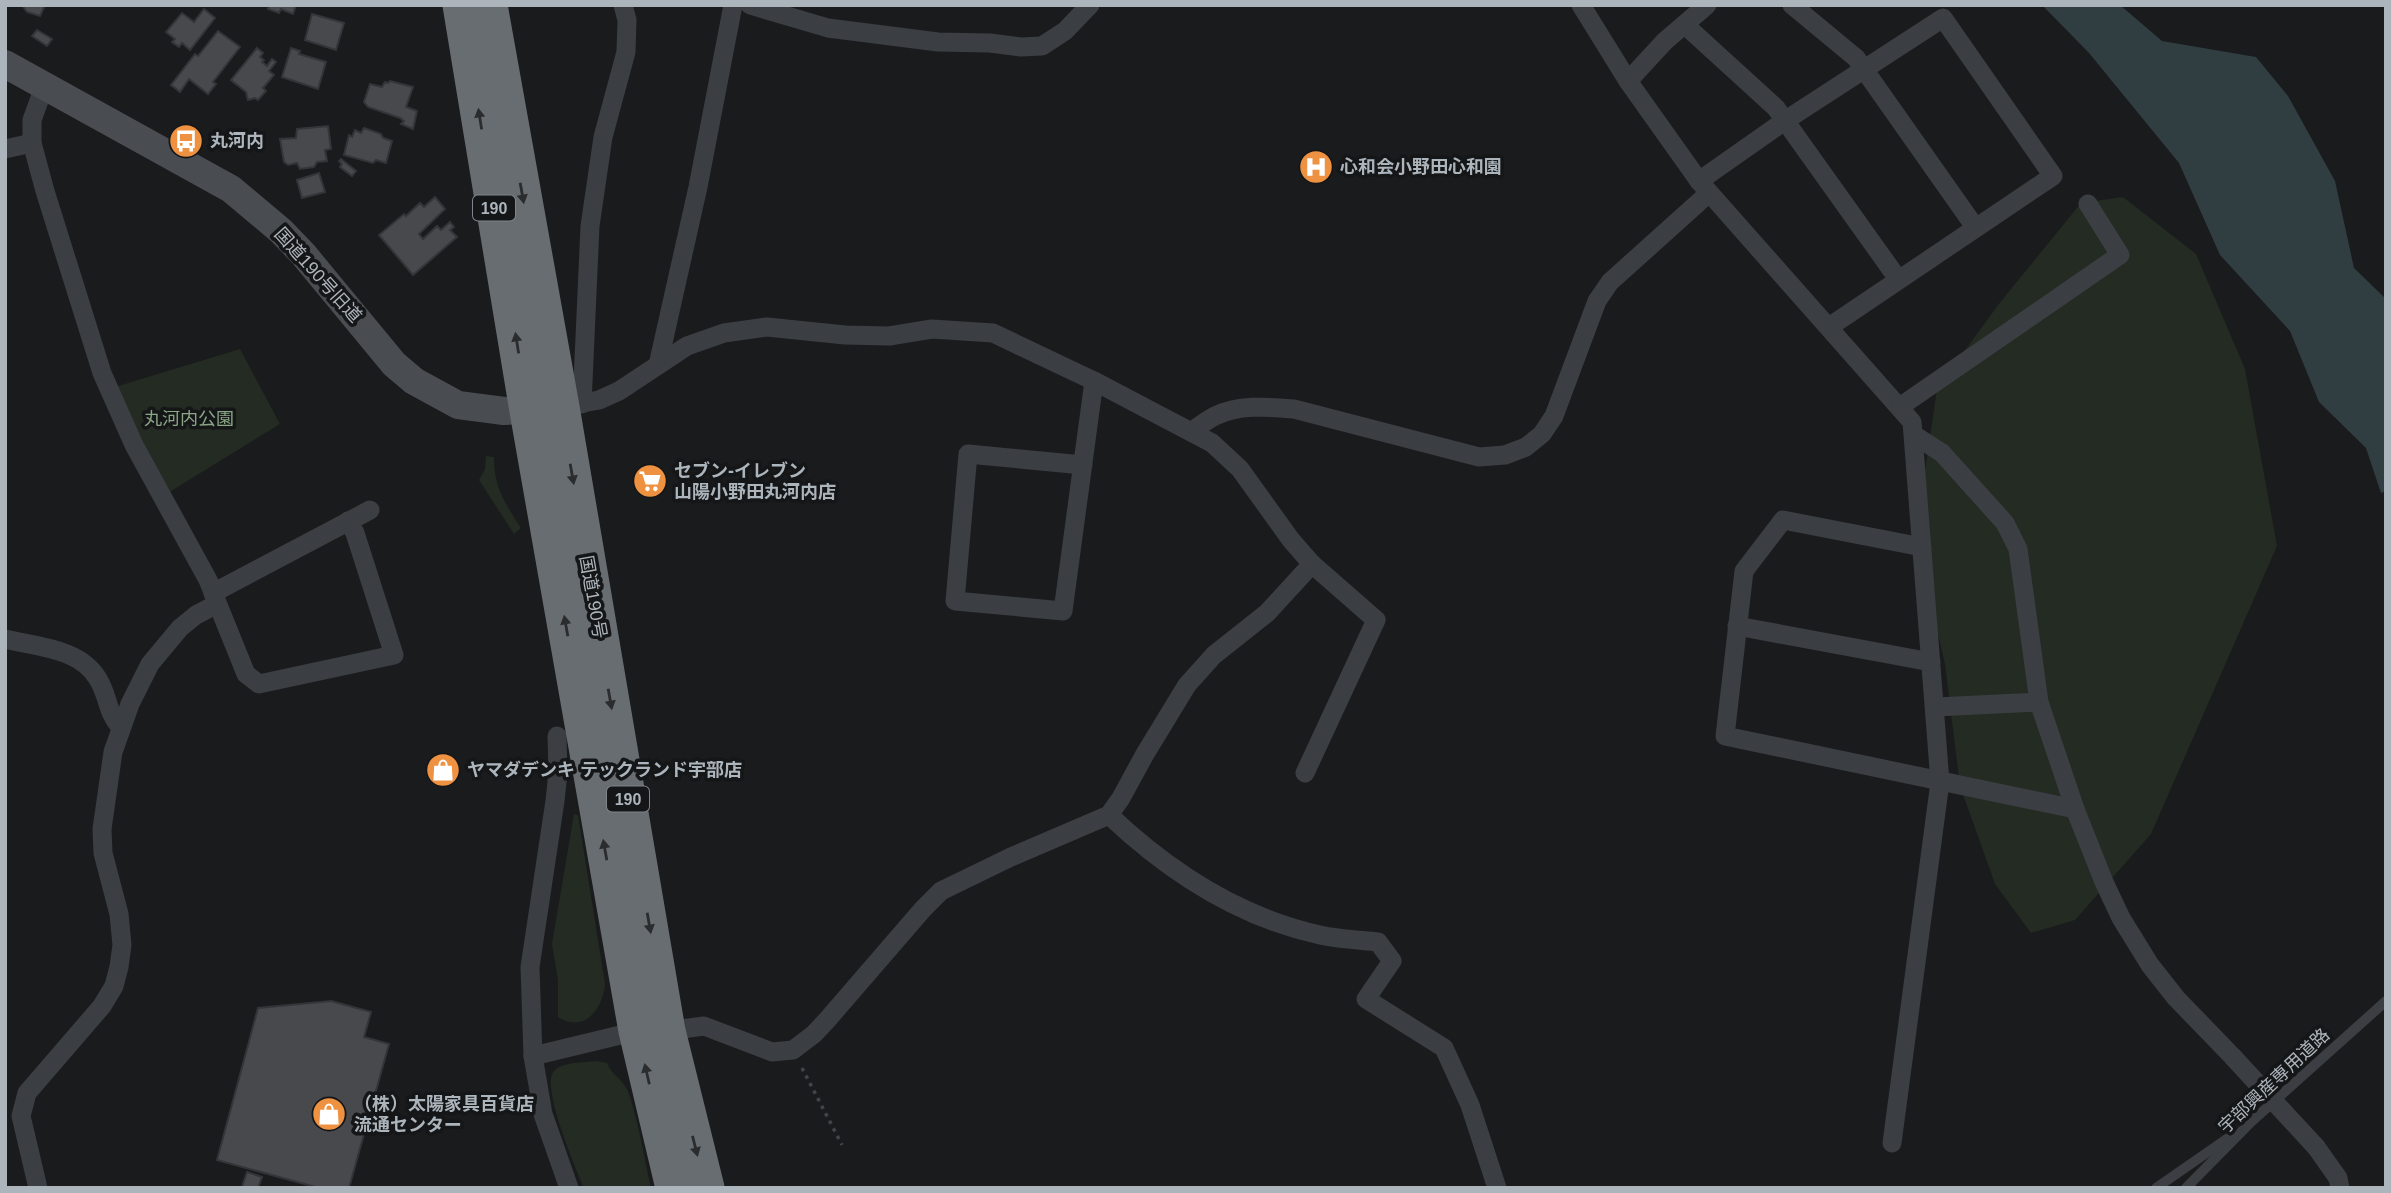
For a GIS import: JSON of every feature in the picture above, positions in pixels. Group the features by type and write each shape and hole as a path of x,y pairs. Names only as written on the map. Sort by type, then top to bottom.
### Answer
{"highway":[{"name":"国道190号","path":"461,5 557,407"},
{"name":"国道190号","path":"489,5 557,407 674,1188"},
{"name":"国道190号","path":"652,1031 706,1188"}],"street":[{"path":"623,5 627,20 626,52 603,137 590,226 557,407 599,400 619,391 687,346 724,333 767,327 845,335 889,336 932,329 993,333 1094,381 1212,443 1240,469 1291,540 1312,564 1376,620 1305,772"},
{"path":"658,365 698,187 733,5"},
{"path":"750,5 828,28 938,42 990,43 1021,47 1042,46 1065,31 1090,5"},
{"path":"1581,5 1628,81 1704,187 1912,422 1940,782 1892,1143"},
{"path":"1628,81 1665,41 1707,5"},
{"path":"1792,5 1856,58 1975,227"},
{"path":"1191,432 1214,416 1239,408 1265,407 1294,409 1479,457 1505,455 1526,447 1542,434 1554,416 1597,301 1610,282 1704,187 1786,120 1943,18 2053,176 1829,327"},
{"path":"1685,25 1776,108 1898,279"},
{"name":"国道190号旧道","path":"5,64 231,189 281,231 304,255 394,364 414,381 458,405 499,410 557,407"},
{"path":"44,87 32,120 32,143 102,373 134,445 208,580 246,674 259,684 394,655 355,533 348,521"},
{"path":"5,149 32,143"},
{"path":"1900,407 2120,255 2088,204"},
{"path":"1083,465 968,454 955,601 1063,611 1083,465 1094,381"},
{"path":"1914,435 1942,453 2005,523 2018,549 2039,702 2076,809 2116,906 2150,965 2176,998 2316,1147 2337,1178 2340,1188"},
{"path":"38,1188 21,1116 27,1093 102,1006 114,986 120,967 122,945 119,914 103,853 102,829 113,752 150,664 180,628 215,598 370,510"},
{"path":"1922,547 1783,520 1744,570 1725,736 2076,809"},
{"path":"533,1056 652,1031 704,1026 772,1052 793,1050 821,1026 941,891 1011,857 1109,815 1187,685 1213,655 1267,613 1312,564"},
{"path":"1737,626 1931,662"},
{"path":"5,639 71,655 88,665 100,681 112,717 121,728"},
{"path":"1934,707 2039,702"},
{"path":"556,736 558,772 555,801 530,967 533,1056 543,1114 569,1188"},
{"path":"1109,815 1143,847 1189,881 1227,900 1275,922 1320,935 1378,942 1392,961 1366,999 1444,1048 1470,1105 1497,1188"}],"lane":[{"name":"宇部興産専用道路","path":"2186,1188 2251,1122 2386,1001"},
{"path":"2156,1188 2251,1122"}],"path":[{"path":"793,1050 842,1145"}],"green space":[{"path":"2123,197 2196,254 2245,369 2277,546 2151,834 2075,920 2031,933 1995,884 1960,786 1945,664 1915,539 1937,389 1998,305 2081,203"},
{"name":"丸河内公園","path":"240,349 280,424 168,493 115,387"},
{"path":"486,456 494,457 498,486 521,528 514,534 479,480 485,469"},
{"path":"574,814 578,815 605,984 601,1002 591,1016 576,1022 558,1017 558,980 552,944"},
{"path":"596,1061 607,1063 627,1089 636,1117 651,1188 584,1188 555,1109 551,1079 554,1071 563,1066"}],"shaded area":[{"path":"2042,5 2120,5 2162,41 2256,57 2288,96 2335,181 2354,268 2386,299 2386,491 2381,493 2366,448 2319,402 2290,331 2220,255 2179,163 2089,53"}],"building":[{"path":"22,5 45,5 40,16 27,12"},
{"path":"267,5 296,5 293,14 281,9 279,13 268,9"},
{"path":"204,9 215,18 190,50 182,43 179,47 172,42 175,39 166,32 182,13 194,22"},
{"path":"312,14 344,23 336,50 305,40"},
{"path":"37,30 52,39 47,46 32,36"},
{"path":"218,31 240,47 213,82 216,84 208,94 189,79 180,92 171,85 195,54 198,56"},
{"path":"257,48 263,53 260,57 267,66 272,59 276,62 269,71 274,75 263,88 266,91 258,100 248,100 246,92 231,80"},
{"path":"291,48 300,51 299,54 326,62 318,89 282,77"},
{"path":"385,82 413,87 406,107 417,111 413,129 401,124 404,121 400,118 368,107 364,102 370,84 382,87"},
{"path":"328,126 331,149 325,150 327,161 300,169 297,163 288,165 284,162 280,139 296,138 297,129"},
{"path":"364,128 392,141 386,163 376,160 373,163 344,155 349,135 352,137 355,130 361,133"},
{"path":"341,159 356,171 352,176 340,167"},
{"path":"319,173 325,192 302,198 297,180"},
{"path":"435,197 445,209 419,234 423,239 437,226 441,230 450,222 454,227 450,230 457,237 413,275 379,235 420,203 424,207"},
{"path":"331,1001 371,1012 364,1037 389,1044 349,1188 319,1188 217,1160 258,1008"},
{"path":"247,1172 262,1177 258,1188 242,1187"}],"place":[{"name":"丸河内","path":"186,141"},
{"name":"心和会小野田心和園","path":"1316,167"},
{"name":"セブン-イレブン 山陽小野田丸河内店","path":"650,481"},
{"name":"ヤマダデンキ テックランド宇部店","path":"443,770"},
{"name":"（株）太陽家具百貨店 流通センター","path":"329,1114"}]}
